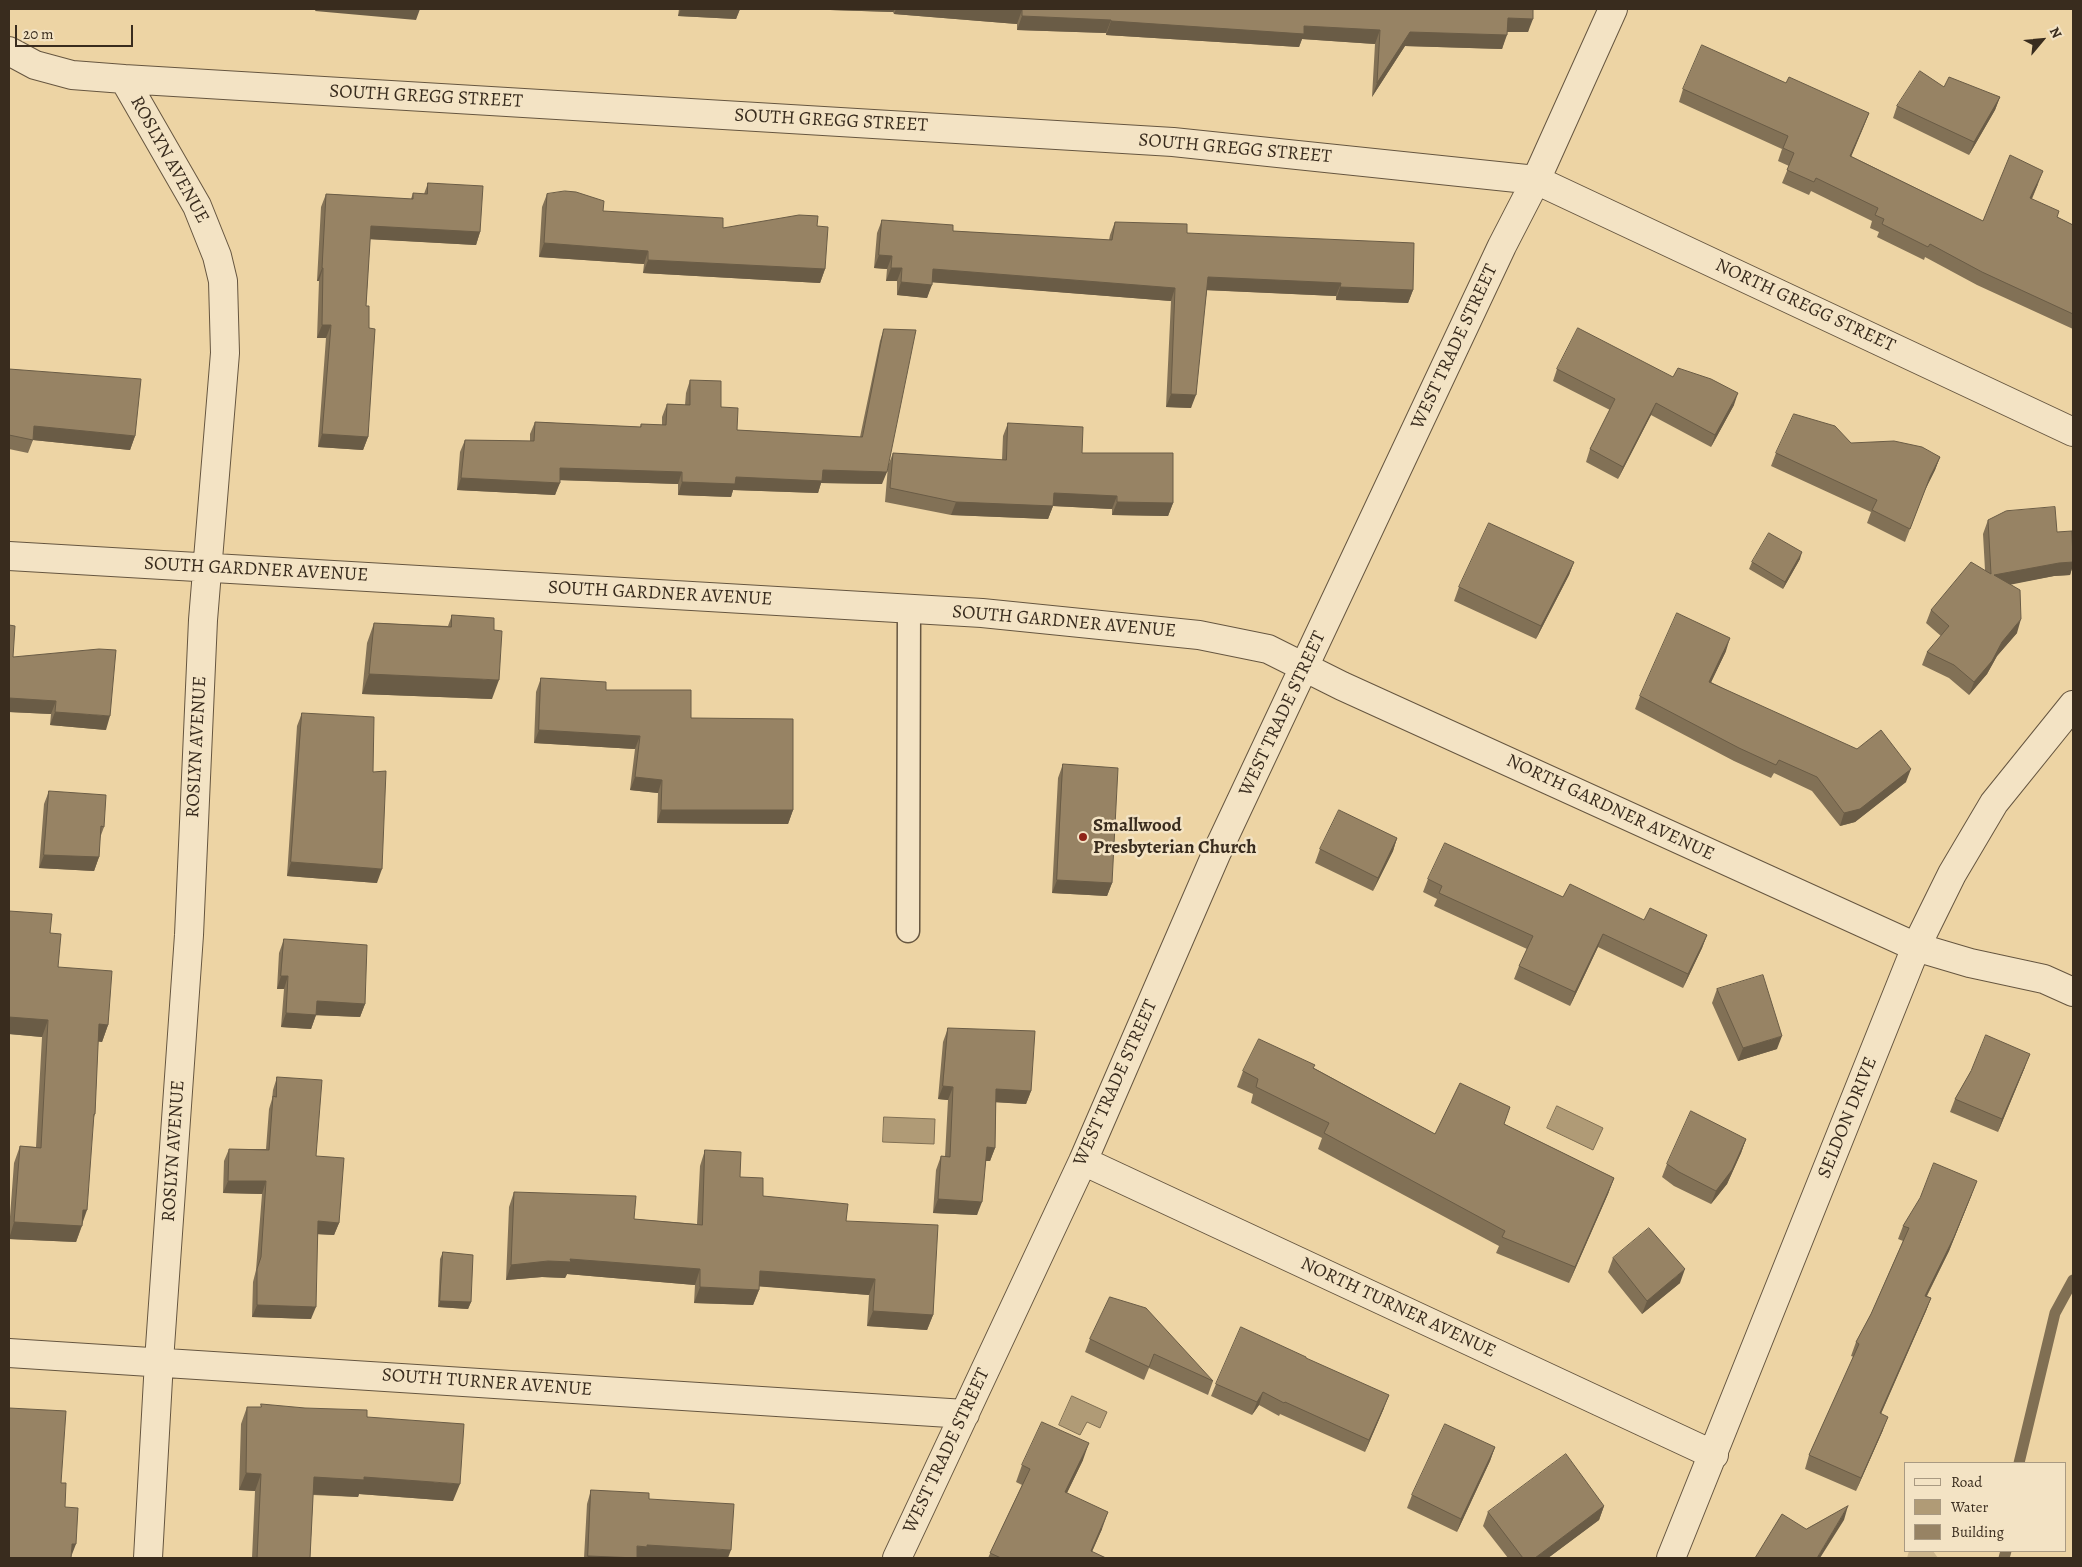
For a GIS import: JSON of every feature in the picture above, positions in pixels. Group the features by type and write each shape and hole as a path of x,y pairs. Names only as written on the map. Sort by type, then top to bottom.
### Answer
{"street":[{"name":"WEST TRADE STREET","path":"896,1558 1083,1161 1217,852 1494,264 1536,180 1613,9"},
{"name":"ROSLYN AVENUE","path":"9,51 35,65 72,75 124,79 198,206 217,256 223,282 225,353 203,620 189,935 159,1362 148,1558"},
{"name":"SOUTH GREGG STREET","path":"124,79 1173,142 1536,180"},
{"name":"NORTH GREGG STREET","path":"1536,180 2073,432"},
{"name":"SOUTH GARDNER AVENUE","path":"9,556 978,613 1199,635 1268,649 1304,669"},
{"name":"NORTH GARDNER AVENUE","path":"1304,669 1916,947 1970,963 2044,979 2073,992"},
{"name":"SELDON DRIVE","path":"1671,1558 1714,1455 1916,947 1952,874 1994,803 2073,705"},
{"name":"NORTH TURNER AVENUE","path":"1083,1161 1714,1455"},
{"name":"SOUTH TURNER AVENUE","path":"9,1353 965,1414"}],"lane":[{"path":"908,931 909,609"}],"shaded area":[{"path":"1909,1552 1934,1552 1938,1558 1907,1558"}],"water":[{"path":"1557,1106 1603,1128 1593,1150 1547,1128"},
{"path":"884,1117 935,1119 934,1144 883,1142"},
{"path":"1072,1396 1107,1412 1100,1428 1087,1422 1080,1435 1059,1425"}],"building":[{"path":"1008,9 1533,9 1533,19 1508,18 1507,35 1410,32 1377,83 1380,30 1304,26 1304,34 1111,20 1022,16 1022,10"},
{"path":"1702,45 1786,83 1789,77 1869,113 1850,156 1983,221 2010,155 2043,171 2030,198 2059,211 2057,217 2073,225 2073,314 1982,272 1930,244 1928,247 1882,224 1884,219 1875,215 1878,208 1816,178 1814,182 1787,170 1794,153 1783,148 1788,136 1683,89"},
{"path":"1920,71 1944,87 1949,77 2000,97 1974,142 1897,106"},
{"path":"428,183 483,186 480,232 371,226 366,306 369,306 369,328 375,329 368,437 322,434 331,325 322,325 322,268 326,194 413,199 413,193 427,194"},
{"path":"565,191 576,192 604,201 603,211 723,218 723,228 799,215 818,216 817,226 828,227 825,269 648,260 648,251 544,243 547,194"},
{"path":"882,220 953,225 953,231 1112,240 1115,222 1187,224 1187,233 1414,243 1413,290 1340,287 1341,283 1208,277 1196,395 1171,394 1175,288 933,269 932,285 901,282 902,268 891,268 892,256 879,255"},
{"path":"1578,328 1673,377 1678,368 1711,379 1738,393 1715,435 1656,403 1623,467 1590,449 1615,399 1557,369"},
{"path":"884,329 916,330 887,472 823,470 822,481 736,477 735,484 682,482 682,472 560,468 560,483 461,478 465,440 534,441 535,422 641,427 641,424 666,425 667,404 690,405 690,380 721,381 721,407 738,408 737,430 862,437"},
{"path":"9,369 141,379 135,436 34,426 33,440 9,435"},
{"path":"1794,414 1835,426 1851,443 1894,441 1922,447 1940,457 1930,477 1910,529 1872,510 1877,500 1776,453"},
{"path":"1008,423 1083,427 1082,453 1173,453 1173,503 1117,502 1117,496 1054,493 1053,506 956,502 890,488 893,453 1006,460"},
{"path":"2055,507 2057,532 2072,531 2073,562 1994,575 2020,590 2021,619 2002,642 1992,661 1974,682 1954,665 1927,652 1949,626 1931,610 1971,562 1991,574 1988,520 2006,511"},
{"path":"1489,523 1574,562 1541,626 1459,587"},
{"path":"1769,533 1802,552 1785,582 1752,562"},
{"path":"1677,613 1730,638 1709,682 1857,749 1881,730 1911,769 1860,809 1844,813 1817,777 1779,760 1776,765 1739,748 1640,696"},
{"path":"452,615 494,618 494,630 502,631 499,680 369,674 374,623 451,627"},
{"path":"9,625 15,626 13,657 99,649 116,650 110,716 55,712 56,701 9,698"},
{"path":"541,678 606,682 606,690 691,690 691,718 793,719 793,810 661,810 662,780 635,777 640,736 539,730"},
{"path":"302,713 374,717 373,772 386,771 382,869 291,862"},
{"name":"Smallwood Presbyterian Church","path":"1063,764 1118,768 1112,883 1057,880"},
{"path":"49,791 106,795 104,827 101,826 99,857 44,855"},
{"path":"1339,810 1397,838 1378,878 1320,849"},
{"path":"1445,843 1563,897 1570,884 1644,920 1650,908 1707,935 1688,974 1603,934 1575,992 1519,966 1533,936 1439,893 1442,886 1428,879"},
{"path":"9,911 52,914 50,933 61,934 58,967 112,971 108,1025 99,1024 95,1114 87,1210 83,1210 82,1226 14,1222 20,1146 41,1148 48,1020 9,1017"},
{"path":"284,939 367,945 365,1004 317,1001 316,1015 286,1013 288,976 281,976"},
{"path":"1763,975 1782,1036 1743,1048 1717,989"},
{"path":"948,1028 1035,1031 1031,1091 996,1089 995,1148 987,1147 982,1202 938,1199 941,1156 950,1157 953,1087 943,1086"},
{"path":"1986,1035 2030,1054 2002,1119 1955,1099 1971,1071"},
{"path":"1259,1039 1315,1065 1313,1068 1435,1134 1460,1083 1510,1107 1504,1124 1614,1178 1575,1267 1502,1237 1505,1231 1324,1133 1329,1123 1256,1087 1258,1079 1243,1071"},
{"path":"277,1077 322,1080 316,1156 344,1158 339,1223 318,1221 316,1307 257,1305 257,1269 261,1257 266,1181 228,1181 229,1149 269,1150 273,1096 276,1097"},
{"path":"1691,1111 1746,1139 1732,1170 1716,1191 1667,1164"},
{"path":"705,1150 741,1152 740,1177 763,1178 763,1196 848,1204 846,1221 938,1225 933,1315 873,1311 875,1279 760,1271 759,1290 700,1287 700,1269 570,1259 571,1262 548,1261 511,1265 514,1192 636,1196 634,1219 702,1225"},
{"path":"1934,1163 1977,1181 1954,1237 1925,1296 1931,1298 1880,1413 1888,1417 1861,1478 1809,1455 1859,1344 1856,1342 1871,1314 1909,1228 1903,1226 1920,1198"},
{"path":"1649,1228 1685,1269 1647,1301 1613,1258"},
{"path":"443,1252 473,1255 471,1302 440,1301"},
{"path":"1110,1297 1146,1308 1213,1381 1154,1354 1149,1367 1090,1339"},
{"path":"1241,1327 1389,1395 1369,1440 1263,1392 1257,1402 1216,1384"},
{"path":"261,1404 305,1408 367,1410 367,1417 464,1424 460,1484 364,1477 364,1480 314,1477 310,1558 257,1558 261,1474 246,1473 247,1407 261,1407"},
{"path":"9,1408 66,1411 61,1483 66,1483 65,1507 78,1508 76,1544 72,1544 71,1558 9,1558"},
{"path":"1042,1422 1089,1443 1065,1492 1108,1512 1091,1551 1106,1558 1001,1558 990,1553 1030,1469 1022,1465"},
{"path":"1445,1424 1495,1447 1461,1519 1412,1495"},
{"path":"1566,1454 1604,1506 1535,1558 1523,1558 1488,1512"},
{"path":"591,1490 649,1493 649,1499 734,1504 731,1550 647,1545 647,1547 637,1546 637,1558 588,1556"},
{"path":"1848,1506 1817,1558 1755,1558 1782,1514 1806,1529"}],"waterway":[{"path":"2019,1462 2055,1313 2073,1280"},
{"path":"2004,1558 2006,1552"}],"place":[{"name":"Smallwood Presbyterian Church","path":"1083,837"}]}
